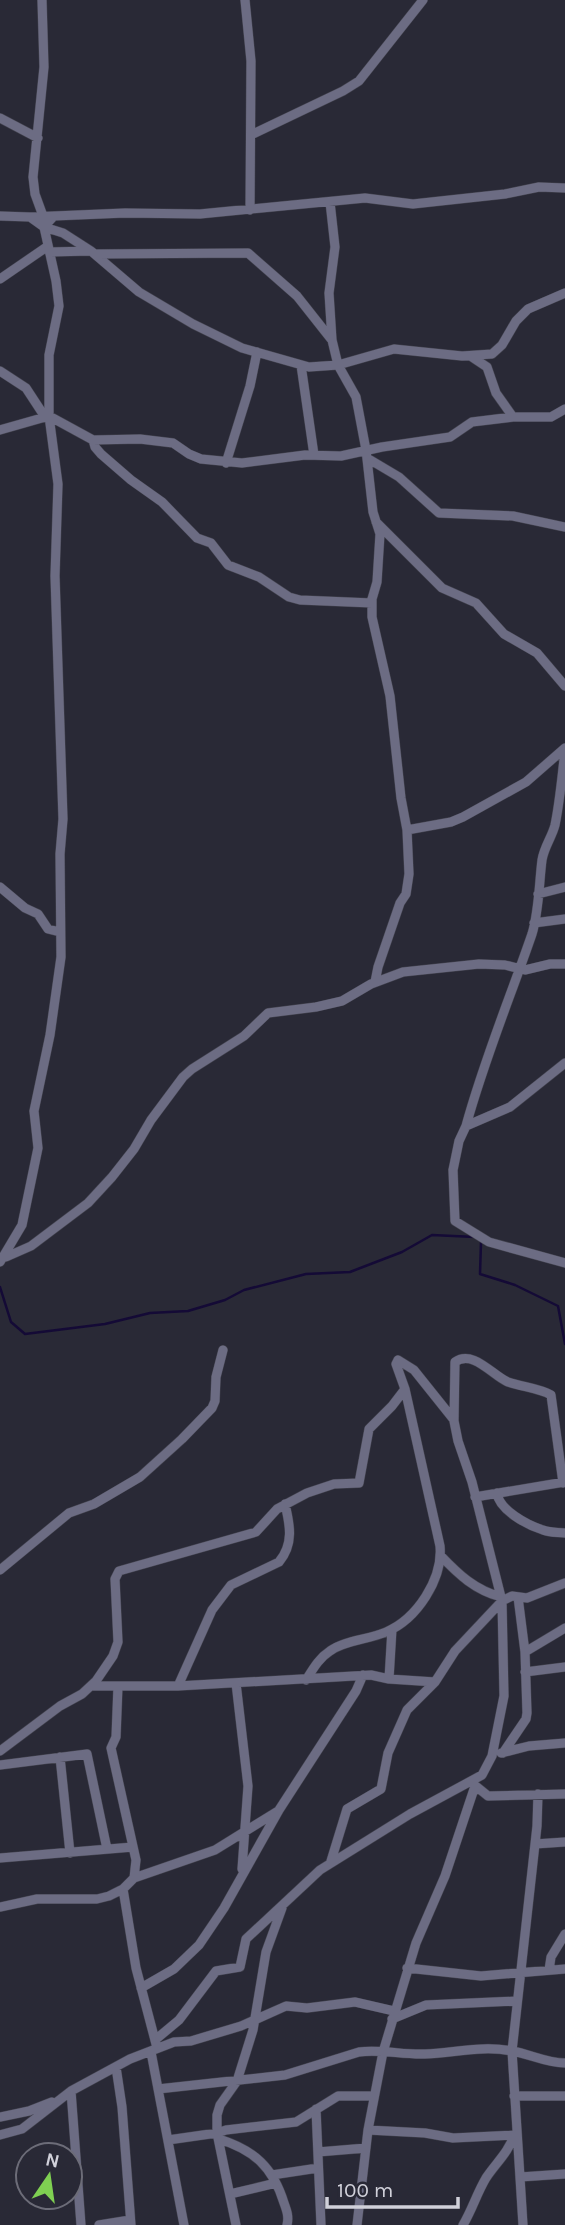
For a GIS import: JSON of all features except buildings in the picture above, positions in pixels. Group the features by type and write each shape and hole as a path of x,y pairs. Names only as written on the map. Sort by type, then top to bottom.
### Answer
{"street":[{"path":"2,1260 22,1225 38,1148 34,1111 50,1035 59,973 63,819 55,568 58,484 47,417 49,355 59,306 47,220 34,185 44,68 42,0"},
{"path":"245,0 251,61 250,209"},
{"path":"251,135 343,92 359,80 424,0"},
{"path":"0,118 38,138"},
{"path":"0,216 47,220 125,213 200,214 365,198 413,204 505,194 539,187 565,188"},
{"path":"330,202 335,247 329,293 332,340 338,365 356,397 380,534 377,582 372,603 373,622 390,696 407,830 408,884 375,982"},
{"path":"47,220 161,306 235,344 319,368 394,349 471,356 492,354 502,345 516,321 528,309 565,293"},
{"path":"0,279 49,249 94,253 248,253 297,296 332,340"},
{"path":"226,463 248,393 257,352"},
{"path":"471,356 486,366 496,393 513,417"},
{"path":"301,365 314,455"},
{"path":"0,371 26,388 47,417 93,440 140,439 173,443 194,456 226,463 252,463 314,455 366,454 450,437 472,422 513,417 551,417 565,409"},
{"path":"0,429 47,417"},
{"path":"93,440 94,447 101,454 162,502 197,538 211,543 228,565 259,578 295,599 372,603"},
{"path":"366,454 399,477 439,513 513,516 565,527"},
{"path":"376,522 442,588 476,603 504,634 537,653 565,686"},
{"path":"407,830 451,822 463,817 526,782 565,750"},
{"path":"565,750 555,826 544,851 534,923 472,1097 453,1170 454,1219 489,1242 565,1263"},
{"path":"0,887 25,908 38,914 48,929 60,932"},
{"path":"538,894 565,887"},
{"path":"534,923 565,919"},
{"path":"2,1260 31,1246 88,1203 134,1149 164,1101 192,1069 244,1036 268,1013 342,1001 375,982 403,972 479,964 518,967 525,971 550,964 565,964"},
{"path":"466,1126 510,1107 565,1063"},
{"path":"0,1570 69,1513 94,1504 140,1477 182,1440 212,1408 223,1350"},
{"path":"0,2118 29,2111 67,2094 154,2046 179,2020 216,1971 240,1967 246,1939 302,1884 331,1861 473,1784 482,1775 492,1756 504,1696 501,1599 454,1420 455,1362 463,1358 487,1367 506,1382 551,1395 561,1435 564,1482 475,1497"},
{"path":"454,1420 414,1370 398,1360 396,1364 405,1389 440,1555 460,1577 501,1599"},
{"path":"0,1751 91,1686 113,1656 118,1642 115,1579 119,1571 256,1532 285,1504 324,1486 359,1483 369,1429 405,1389"},
{"path":"497,1493 502,1507 543,1530 565,1533"},
{"path":"178,1686 212,1610 231,1585 279,1562 283,1557 289,1546 291,1527 285,1504"},
{"path":"306,1679 319,1659 331,1650 392,1629 419,1607 425,1598 440,1555"},
{"path":"331,1861 347,1809 382,1788 387,1753 401,1719 435,1682 455,1651 501,1599 512,1596 527,1598 565,1583"},
{"path":"503,1753 526,1719 525,1652 518,1597"},
{"path":"525,1652 565,1628"},
{"path":"389,1679 392,1629"},
{"path":"526,1672 565,1667"},
{"path":"91,1686 178,1686 363,1675 435,1682"},
{"path":"141,1988 174,1969 199,1945 224,1908 279,1810 356,1691 363,1675"},
{"path":"236,1683 248,1786 241,1874"},
{"path":"118,1686 116,1737 111,1748 133,1847 136,1867 134,1878"},
{"path":"492,1756 528,1746 565,1743"},
{"path":"0,1765 85,1753 89,1756 107,1849"},
{"path":"60,1757 70,1853"},
{"path":"473,1784 488,1796 565,1794"},
{"path":"357,2225 373,2096 383,2052 407,1968 421,1927 445,1876 473,1784"},
{"path":"523,2225 515,2135 512,2051 538,1794"},
{"path":"0,1907 37,1899 97,1899 123,1889 134,1878 215,1850 279,1810"},
{"path":"535,1843 565,1842"},
{"path":"0,1858 133,1847"},
{"path":"123,1889 154,2046 158,2089 184,2225"},
{"path":"236,2225 218,2136 217,2115 220,2105 237,2081 256,2019 258,1991 266,1952 284,1903"},
{"path":"549,1970 551,1957 565,1934"},
{"path":"407,1968 481,1976 565,1969"},
{"path":"154,2046 201,2038 241,2026 286,2006 307,2008 355,2002 393,2015 426,2005 517,2001"},
{"path":"158,2089 285,2075 359,2052 438,2053 475,2048 512,2051 565,2063"},
{"path":"99,2225 130,2222 122,2107 116,2067"},
{"path":"0,2135 22,2129 67,2094"},
{"path":"67,2094 80,2225"},
{"path":"218,2136 226,2130 296,2122 338,2096 373,2096"},
{"path":"514,2096 565,2096"},
{"path":"316,2109 320,2225"},
{"path":"368,2130 425,2133 453,2138 515,2135"},
{"path":"463,2225 485,2179 515,2135"},
{"path":"168,2140 218,2136 250,2152 274,2179 289,2218 287,2225"},
{"path":"318,2152 366,2148"},
{"path":"230,2194 318,2168"},
{"path":"520,2177 565,2174"}],"waterway":[{"path":"0,1287 11,1322 25,1334 105,1324 150,1313 188,1311 225,1300 244,1290 306,1274 350,1272 402,1252 432,1235 475,1237"},
{"path":"481,1242 480,1274 515,1285 558,1306 565,1344"}]}
